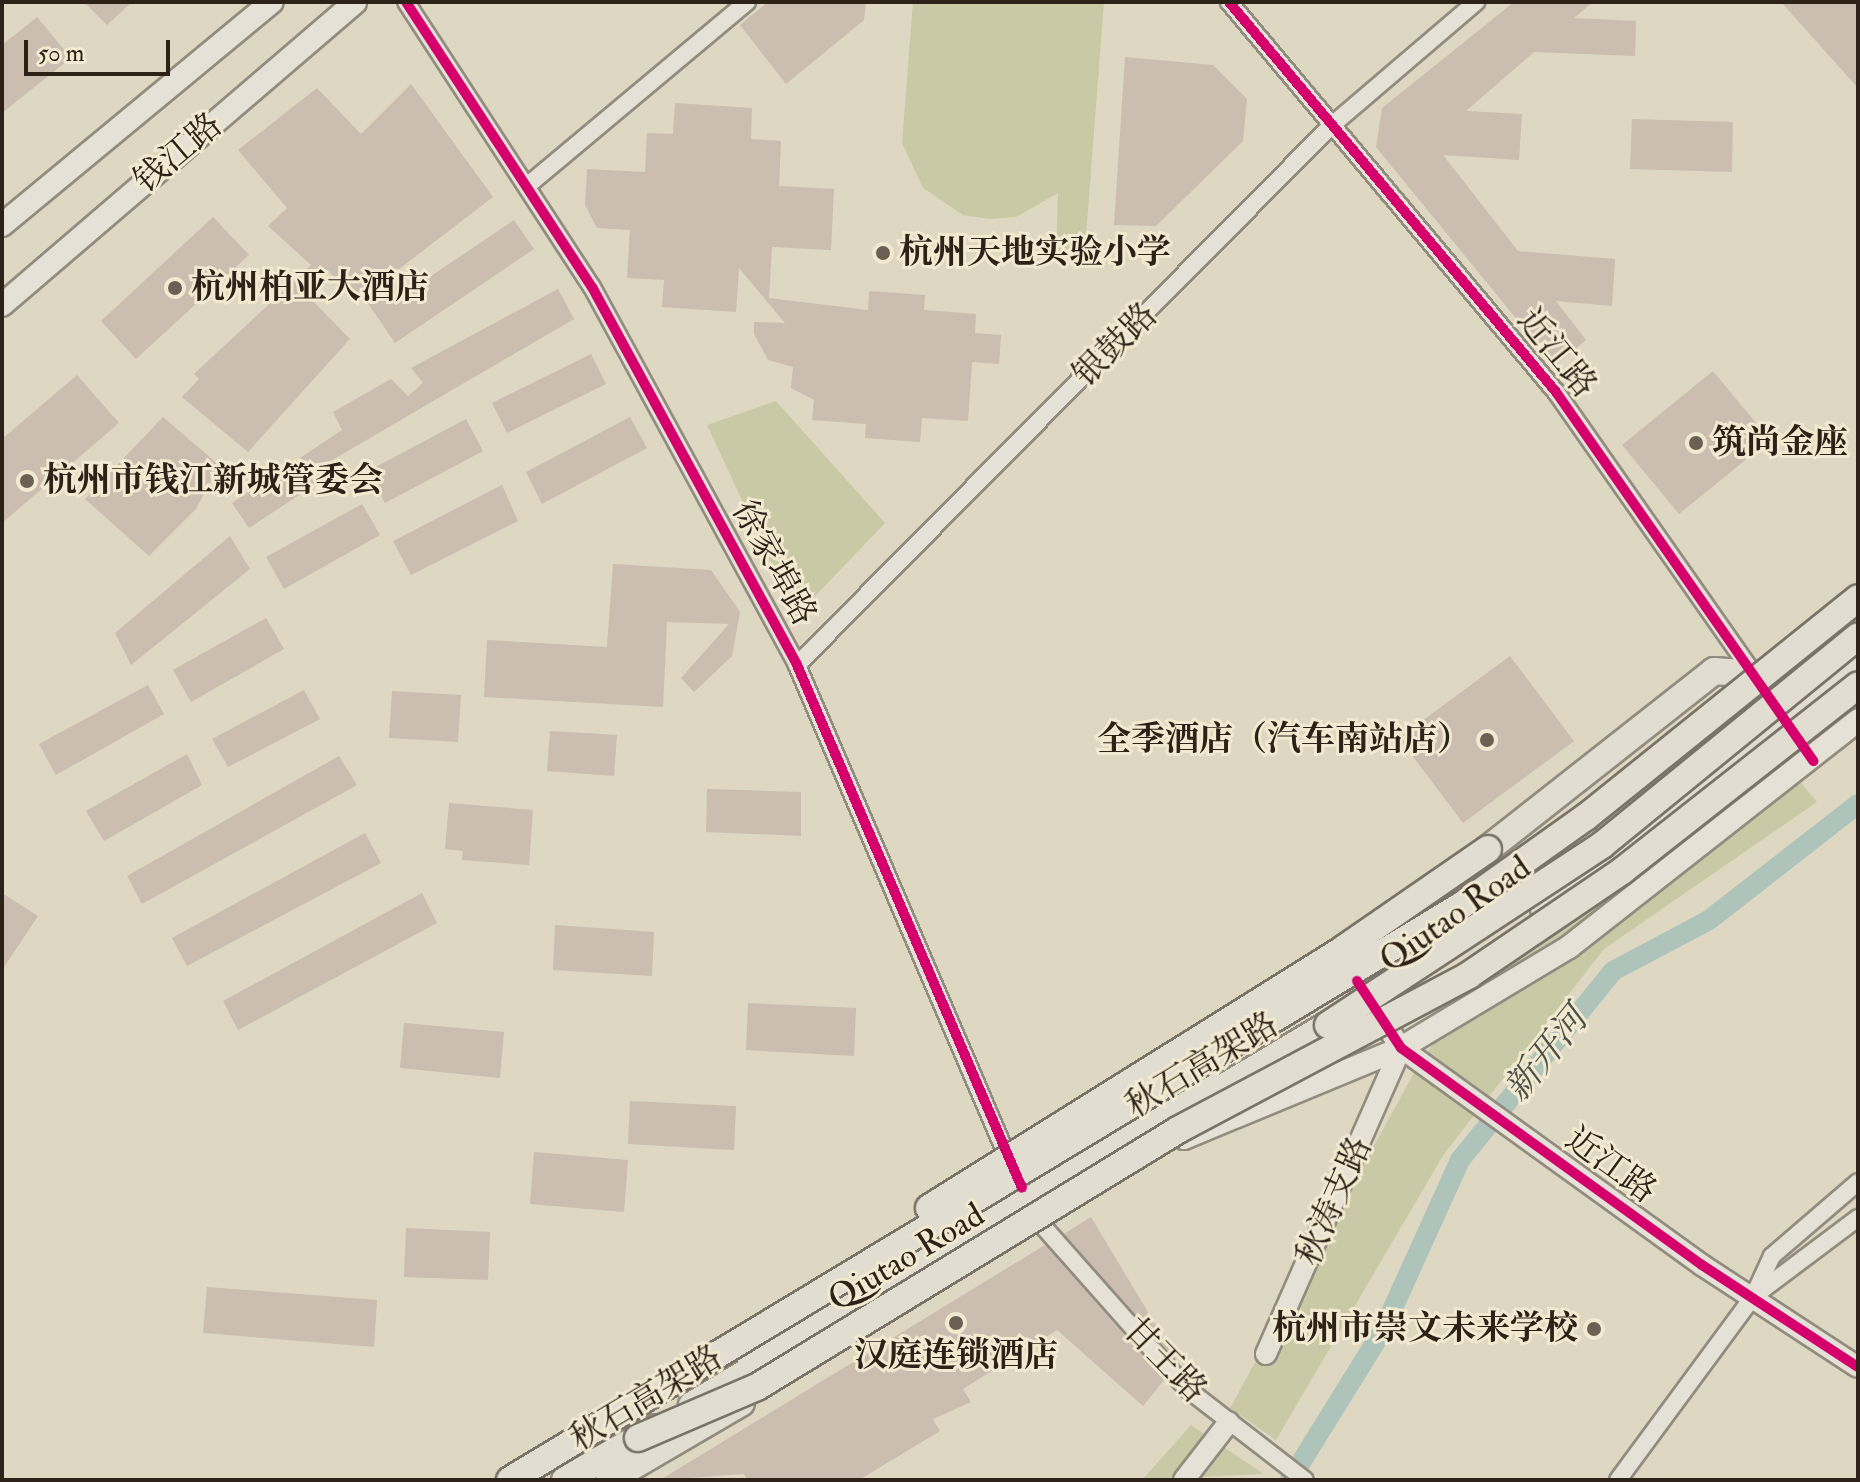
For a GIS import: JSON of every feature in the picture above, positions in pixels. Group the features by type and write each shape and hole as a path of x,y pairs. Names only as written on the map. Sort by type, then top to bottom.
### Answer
{"main road":[{"name":"钱江路","path":"6,215 272,2"},
{"name":"钱江路","path":"2,305 355,2"},
{"name":"Qiutao Road","path":"517,1480 634,1419 1022,1188 1357,981 1643,778 1754,674 1858,586"},
{"name":"秋石高架路","path":"507,1480 1462,905 1611,797 1858,598"},
{"name":"秋石高架路","path":"565,1480 1476,932 1602,845 1858,636"},
{"name":"Qiutao Road","path":"609,1480 1041,1224 1381,1016 1559,899 1858,661"},
{"path":"507,1480 1343,949 1488,849 1714,671 1754,674"},
{"path":"638,1438 757,1387 1178,1130 1469,975 1622,871 1858,685"},
{"path":"1177,1141 1401,1048 1569,947 1813,761 1858,720"}],"street":[{"name":"徐家埠路","path":"406,2 592,287 797,665 1022,1188"},
{"path":"527,186 747,2"},
{"name":"近江路","path":"1229,2 1556,392 1813,761"},
{"name":"银鼓路","path":"797,665 1331,126 1476,2"},
{"name":"近江路","path":"1357,981 1401,1048 1542,1150 1858,1367"},
{"name":"秋涛支路","path":"1266,1354 1401,1048"},
{"path":"1618,1480 1753,1297 1772,1256 1858,1182"},
{"path":"1753,1297 1858,1218"},
{"name":"甘王路","path":"1041,1224 1186,1388 1305,1480"},
{"path":"1184,1480 1229,1422"}],"green space":[{"path":"913,2 1104,2 1084,262 1056,261 1058,193 1016,217 990,219 963,215 923,188 902,143"},
{"path":"776,401 885,523 796,616 707,425"},
{"path":"1763,736 1817,802 1604,949 1444,1154 1276,1440 1230,1408 1414,1073 1489,956"},
{"path":"1191,1425 1264,1474 1142,1480"}],"building":[{"path":"84,2 132,2 107,25"},
{"path":"768,2 866,2 864,20 786,84 740,25"},
{"path":"1514,2 1593,2 1574,18 1636,21 1635,56 1534,52 1466,111 1522,114 1519,160 1443,155 1518,251 1615,259 1612,306 1556,301 1586,340 1555,366 1376,147 1382,108"},
{"path":"1781,2 1858,2 1858,88"},
{"path":"37,17 71,58 2,113 2,45"},
{"path":"1125,57 1213,65 1247,99 1243,141 1156,226 1114,225"},
{"path":"411,84 493,197 390,276 403,295 514,220 534,249 395,343 363,296 355,302 328,270 306,294 350,339 248,452 182,397 199,379 194,374 311,265 268,226 287,208 238,150 317,88 361,134"},
{"path":"675,103 752,108 751,139 781,141 779,186 834,189 831,250 772,247 769,298 868,310 869,291 925,295 924,310 976,314 975,333 1001,335 999,364 972,362 968,421 922,418 920,442 865,438 866,424 812,420 814,400 791,388 793,367 768,360 754,334 754,322 785,323 739,268 736,312 662,307 664,280 627,278 630,230 597,228 585,205 587,169 645,172 647,133 673,134"},
{"path":"1632,119 1733,122 1732,172 1630,169"},
{"name":"杭州柏亚大酒店","path":"213,217 249,255 136,359 101,321"},
{"path":"558,289 574,319 322,466 328,476 249,528 232,503 342,430 333,412 391,379 408,396 423,383 411,368"},
{"path":"591,354 606,384 507,433 492,403"},
{"name":"筑尚金座","path":"1713,371 1770,440 1679,514 1622,445"},
{"name":"杭州市钱江新城管委会","path":"77,375 119,423 2,523 2,439"},
{"path":"163,417 219,465 196,509 149,556 85,499"},
{"path":"630,417 647,448 542,504 526,472"},
{"path":"466,419 483,451 385,503 368,471"},
{"path":"502,485 518,521 411,575 393,541"},
{"path":"362,504 380,535 284,589 266,557"},
{"path":"230,536 250,569 131,665 115,633"},
{"path":"613,564 711,570 740,612 732,656 694,692 681,678 729,624 667,622 663,707 484,697 487,640 607,647"},
{"path":"266,618 284,649 191,702 173,670"},
{"name":"全季酒店（汽车南站店）","path":"1510,656 1574,741 1463,823 1399,738"},
{"path":"148,685 164,714 56,775 39,744"},
{"path":"304,690 320,719 228,767 212,739"},
{"path":"392,691 461,695 458,742 389,738"},
{"path":"550,731 617,735 614,776 547,771"},
{"path":"187,754 202,785 104,841 86,811"},
{"path":"339,756 357,785 142,904 127,876"},
{"path":"707,789 801,792 801,836 706,832"},
{"path":"449,803 533,810 529,865 462,860 463,851 445,849"},
{"path":"365,833 381,863 187,966 172,938"},
{"path":"2,893 38,916 2,970"},
{"path":"422,893 437,923 238,1030 223,1001"},
{"path":"555,925 654,932 652,976 553,970"},
{"path":"748,1003 856,1008 854,1056 746,1050"},
{"path":"404,1023 504,1032 500,1078 400,1068"},
{"path":"630,1101 736,1106 734,1150 628,1144"},
{"path":"534,1152 628,1160 624,1212 530,1204"},
{"path":"1091,1217 1178,1362 1178,1363 1064,1234"},
{"path":"406,1228 490,1232 488,1280 404,1277"},
{"path":"1045,1245 1164,1380 1143,1406 1057,1330 963,1389 971,1402 933,1419 940,1431 859,1480 747,1480 744,1474 660,1480"},
{"path":"207,1287 377,1300 374,1347 203,1333"}],"waterway":[{"name":"新开河","path":"1290,1480 1383,1330 1460,1160 1613,971 1709,920 1858,804"}],"cycle path":[{"path":"406,2 592,287 797,665 1022,1188"},
{"path":"1229,2 1556,392 1813,761"},
{"path":"1357,981 1401,1048 1702,1265 1858,1367"}],"place":[{"name":"杭州天地实验小学","path":"883,253"},
{"name":"杭州柏亚大酒店","path":"175,288"},
{"name":"筑尚金座","path":"1696,443"},
{"name":"杭州市钱江新城管委会","path":"27,481"},
{"name":"全季酒店（汽车南站店）","path":"1487,740"},
{"name":"汉庭连锁酒店","path":"956,1323"},
{"name":"杭州市崇文未来学校","path":"1594,1329"}]}
